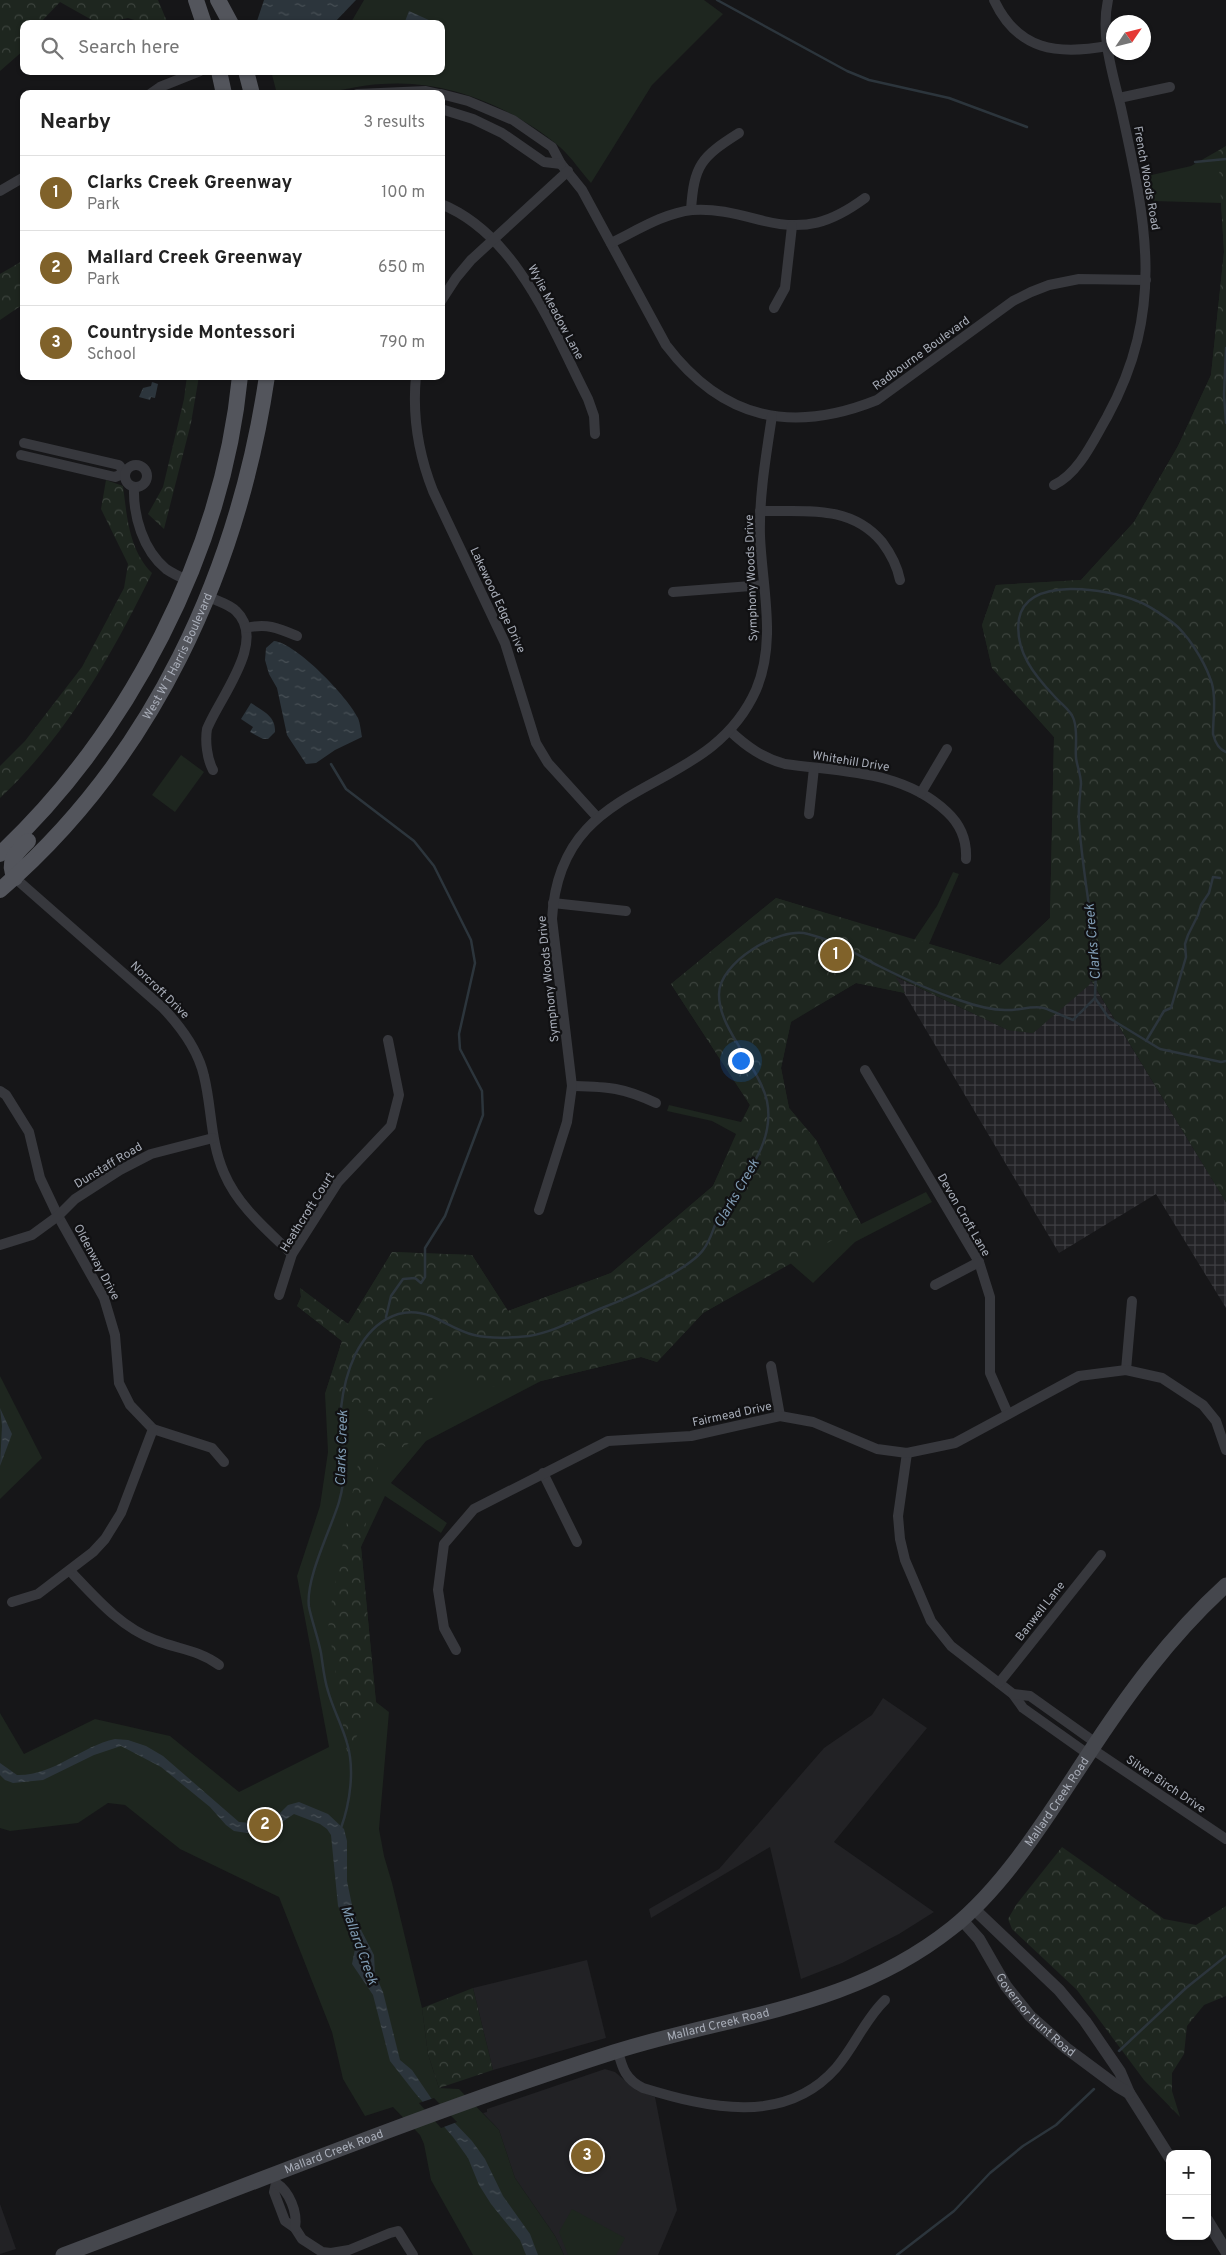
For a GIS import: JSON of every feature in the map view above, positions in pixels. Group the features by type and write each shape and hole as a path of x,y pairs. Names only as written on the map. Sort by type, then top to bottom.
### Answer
{"main road":[{"path":"196,0 203,20"},
{"path":"218,0 230,20"},
{"path":"224,0 231,20"},
{"path":"220,75 223,90"},
{"path":"247,75 251,90"},
{"name":"West W T Harris Boulevard","path":"0,854 48,804 89,753 118,711 150,658 204,536 219,483 234,416 239,380"},
{"name":"West W T Harris Boulevard","path":"0,890 15,878 60,831 117,760 171,675 209,597 237,519 250,469 266,380"},
{"path":"15,878 10,867 12,858 66,796 89,753"},
{"name":"Mallard Creek Road","path":"63,2255 274,2179 330,2151 471,2101 618,2051 689,2031 795,2006 834,1993 893,1967 937,1940 962,1920 973,1908 1026,1846 1134,1687 1168,1643 1226,1585"}],"street":[{"path":"994,0 1007,22 1016,31 1034,43 1064,51 1080,51 1106,46"},
{"name":"French Woods Road","path":"1107,15 1108,0"},
{"name":"French Woods Road","path":"1054,485 1074,471 1118,396 1138,338 1146,280 1147,252 1140,198 1111,60"},
{"path":"156,90 190,75"},
{"path":"1118,98 1170,87"},
{"name":"Radbourne Boulevard","path":"445,95 468,101 513,120 552,147 582,190 666,345 685,369 710,390 726,400 752,411 772,416 803,418 834,415 877,400 1014,301 1049,284 1085,278 1146,280"},
{"path":"445,109 473,119 502,133 544,162 565,168 495,240 471,260 445,295"},
{"path":"691,210 693,182 700,165 716,148 739,133"},
{"path":"0,191 20,178"},
{"path":"611,243 667,216 691,210 721,211 792,226 828,220 840,215 864,198"},
{"name":"Wylie Meadow Lane","path":"445,206 473,221 495,240 516,265 588,399 594,416 595,434"},
{"path":"774,308 785,288 792,226"},
{"name":"Lakewood Edge Drive","path":"416,380 414,414 418,446 424,469 432,491 505,643 536,743 548,763 597,817"},
{"name":"Symphony Woods Drive","path":"539,1210 567,1122 572,1086 554,938 553,903 564,862 574,844 597,817 625,798 704,754 730,731 746,708 762,672 768,631 760,511 772,416"},
{"path":"24,443 119,465 125,473 126,481 134,488 135,515 146,545 166,569 186,580"},
{"path":"21,455 115,477 125,473 129,467 136,465 146,470 148,477 144,484 134,488"},
{"path":"760,511 832,513 857,520 877,536 889,551 898,569 900,580"},
{"path":"673,592 764,586"},
{"path":"209,597 235,609 245,622 248,639 245,654 207,729 206,740 210,758 215,768"},
{"path":"246,628 264,625 295,633"},
{"name":"Whitehill Drive","path":"730,731 757,754 772,760 814,768 874,775 900,782 921,793 942,807 957,822 965,838 966,859"},
{"path":"921,793 947,749"},
{"path":"809,814 814,768"},
{"name":"Norcroft Drive","path":"15,878 150,996 182,1029 204,1075 212,1138 224,1174 246,1210 292,1254"},
{"path":"553,903 626,912"},
{"name":"Heathcroft Court","path":"279,1295 292,1254 338,1182 391,1126 399,1095 388,1040"},
{"name":"Devon Croft Lane","path":"864,1070 978,1262 990,1297 990,1373 1008,1414"},
{"path":"572,1086 611,1087 626,1090 656,1103"},
{"name":"Oldenway Drive","path":"0,1091 6,1095 29,1132 40,1178 58,1216 104,1298 115,1335 118,1383 130,1405 153,1429 212,1448 224,1462"},
{"name":"Dunstaff Road","path":"0,1245 32,1235 58,1216 75,1199 120,1170 151,1154 212,1138"},
{"path":"935,1285 978,1262"},
{"path":"1126,1370 1132,1301"},
{"path":"771,1366 780,1416"},
{"name":"Fairmead Drive","path":"456,1650 444,1628 438,1590 444,1544 474,1509 608,1441 691,1436 780,1416 813,1422 877,1449 907,1453 955,1443 1079,1376 1126,1370 1162,1378 1203,1406 1216,1421 1226,1450"},
{"path":"12,1602 38,1594 92,1552 117,1521 153,1429"},
{"name":"Silver Birch Drive","path":"907,1453 898,1516 900,1539 921,1600 932,1621 950,1646 1013,1694 1030,1696 1092,1749 1226,1838"},
{"path":"543,1473 578,1542"},
{"name":"Banwell Lane","path":"999,1683 1091,1566 1101,1556"},
{"path":"70,1571 103,1606 136,1631 154,1640 199,1653 219,1665"},
{"name":"Governor Hunt Road","path":"973,1908 1068,2000 1108,2052 1124,2078 1129,2093 1166,2152"},
{"name":"Governor Hunt Road","path":"962,1920 979,1939 1006,1986 1030,2016 1116,2086 1129,2093"},
{"path":"618,2051 627,2077 643,2088 716,2106 769,2106 795,2099 822,2082 843,2059 864,2030 872,2013 885,2000"},
{"path":"274,2179 284,2188 297,2218 295,2228 302,2239 322,2252 331,2254 349,2250 390,2233 398,2232 413,2255"},
{"path":"1211,2227 1226,2251"}],"shaded area":[{"path":"894,976 1008,1030 1090,979 1226,1202 1226,1308 1156,1194 1059,1253"},
{"path":"883,1698 927,1728 834,1842 934,1912 899,1934 842,1963 801,1979 770,1847 651,1918 649,1909 719,1869 824,1748 872,1715"},
{"path":"587,1960 606,2038 493,2070 473,1988"},
{"path":"605,2069 615,2072 636,2090 655,2097 677,2210 658,2255 564,2255 555,2236 515,2178 499,2130 483,2113 487,2112 487,2109"},
{"path":"0,2204 16,2249 0,2254"}],"green space":[{"path":"0,0 158,0 166,20 134,20 128,18 92,20 60,2 43,20 20,20 20,54 0,71"},
{"path":"364,0 704,0 723,14 652,85 591,183 565,152 542,133 500,108 455,91 431,86 406,84 382,84 342,90 276,90 272,75 445,75 445,20 352,20"},
{"path":"1226,146 1226,1202 1091,980 1089,985 1033,1033 1008,1030 895,976 905,993 856,983 791,1022 781,1068 789,1108 816,1140 861,1224 926,1192 932,1202 855,1242 813,1283 790,1263 703,1313 657,1362 641,1357 541,1381 426,1441 391,1483 447,1523 441,1533 385,1496 361,1547 376,1702 389,1712 379,1829 422,2008 428,2054 439,2088 459,2089 499,2130 515,2178 555,2236 564,2255 473,2255 431,2180 424,2144 420,2135 393,2107 365,2116 343,2079 332,2032 279,1897 180,1849 125,1805 108,1803 78,1823 10,1831 0,1828 0,1713 24,1754 95,1719 170,1736 239,1792 329,1747 297,1576 320,1506 328,1452 325,1394 342,1341 297,1306 301,1297 300,1288 348,1324 392,1252 472,1255 508,1311 611,1273 713,1186 736,1134 712,1121 667,1111 669,1105 741,1122 750,1105 671,984 776,898 914,940 937,906 953,872 959,874 929,944 1000,965 1050,918 1054,737 992,668 982,625 996,585 1081,580 1134,522 1178,446 1211,375 1224,252 1221,203 1152,201 1147,176 1191,166"},
{"path":"1226,146 1226,1202 1091,980 1089,985 1033,1033 1008,1030 895,976 905,993 856,983 791,1021 781,1068 789,1108 816,1140 861,1224 703,1313 657,1362 641,1357 541,1381 488,1387 448,1367 427,1410 420,1437 401,1448 382,1446 361,1547 376,1703 347,1753 328,1621 369,1407 325,1394 342,1341 297,1306 301,1297 300,1288 348,1324 392,1252 472,1255 508,1311 611,1273 713,1186 750,1105 671,984 776,898 1000,965 1050,918 1054,737 992,668 982,625 996,585 1081,580 1134,522 1178,446 1211,375 1224,252 1218,151"},
{"path":"20,262 20,306 0,320 0,274"},
{"path":"186,380 198,380 191,423 164,529 148,514 163,487 184,399"},
{"path":"106,480 123,486 130,533 138,554 152,573 121,634 86,693 46,748 0,798 0,766 25,741 82,667 124,588 128,564 101,509"},
{"path":"181,755 204,772 175,812 152,795"},
{"path":"0,1376 42,1458 0,1499"},
{"path":"1062,1847 1164,1919 1196,1925 1226,1906 1226,1996 1204,2005 1187,2026 1184,2054 1172,2073 1172,2091 1180,2117 1144,2080 1077,1990 1012,1929 1008,1919 1016,1905"},
{"path":"473,1988 493,2070 439,2088 428,2054 422,2008"},
{"path":"572,2209 625,2238 616,2255 568,2255 559,2232"}],"water":[{"path":"264,0 356,0 337,20 257,20"},
{"path":"409,11 429,20 406,20"},
{"path":"152,382 158,384 155,398 151,397 150,400 139,397 143,388 151,386"},
{"path":"274,641 284,644 308,661 344,697 358,718 362,737 335,750 316,763 306,764 287,735 277,688 269,674 265,660 266,648"},
{"path":"251,703 268,714 275,726 275,732 268,739 263,739 250,732 253,727 241,719"},
{"path":"0,1408 12,1434 0,1466 2,1426"},
{"name":"Mallard Creek","path":"115,1739 128,1740 146,1746 163,1756 239,1822 272,1821 288,1805 299,1802 328,1814 344,1829 347,1841 347,1881 353,1910 374,1955 375,1974 383,1992 400,2060 412,2070 431,2098 472,2141 485,2159 503,2196 530,2234 538,2255 526,2255 520,2240 491,2204 479,2185 468,2158 390,2061 373,1995 352,1964 356,1944 338,1906 331,1835 327,1829 320,1824 294,1814 269,1831 247,1833 234,1831 210,1807 161,1767 121,1746 94,1755 43,1780 13,1783 5,1780 0,1775 0,1763 17,1775 30,1774 43,1771 91,1748"}],"pier":[{"path":"434,2098 457,2122 441,2128 419,2103"}],"waterway":[{"path":"717,0 847,71 869,80 949,98 1027,127"},
{"path":"1195,162 1226,159"},
{"name":"Clarks Creek","path":"1226,348 1224,395 1226,423"},
{"name":"Clarks Creek","path":"341,1828 347,1808 351,1764 345,1736 327,1686 320,1647 309,1607 309,1596 315,1569 342,1489 344,1442 341,1413 344,1387 355,1355 368,1334 386,1319 407,1312 431,1316 474,1335 508,1338 539,1334 557,1328 655,1284 697,1257 706,1246 720,1215 754,1162 766,1133 767,1101 763,1088 725,1021 719,995 721,983 728,971 752,949 767,941 796,933 808,934 844,948 928,989 964,1002 999,1010 1039,1007 1073,1020 1095,998 1096,962 1082,856 1079,822 1081,784 1076,758 1075,725 1069,710 1034,672 1023,652 1018,631 1019,619 1025,605 1037,596 1052,591 1070,589 1107,593 1141,603 1172,622 1189,640 1207,671 1213,691 1213,734 1217,745 1226,752"},
{"path":"331,764 346,789 414,841 434,866 471,940 475,963 459,1034 460,1049 482,1091 483,1115 445,1216 425,1248 425,1277 421,1283 415,1278 403,1279 391,1296 386,1317"},
{"path":"1146,1041 1164,1011 1171,1008 1186,957 1185,944 1188,935 1201,905 1209,893 1213,877 1220,878"},
{"path":"1095,998 1109,1018 1160,1049 1221,1062 1226,1061"},
{"path":"1119,2051 1186,1988 1226,1956"},
{"path":"897,2255 954,2211 990,2173 1023,2146 1056,2125 1094,2089"}],"place":[{"name":"Clarks Creek Greenway","path":"836,955"},
{"name":"Mallard Creek Greenway","path":"265,1825"},
{"name":"Countryside Montessori","path":"587,2156"}]}
